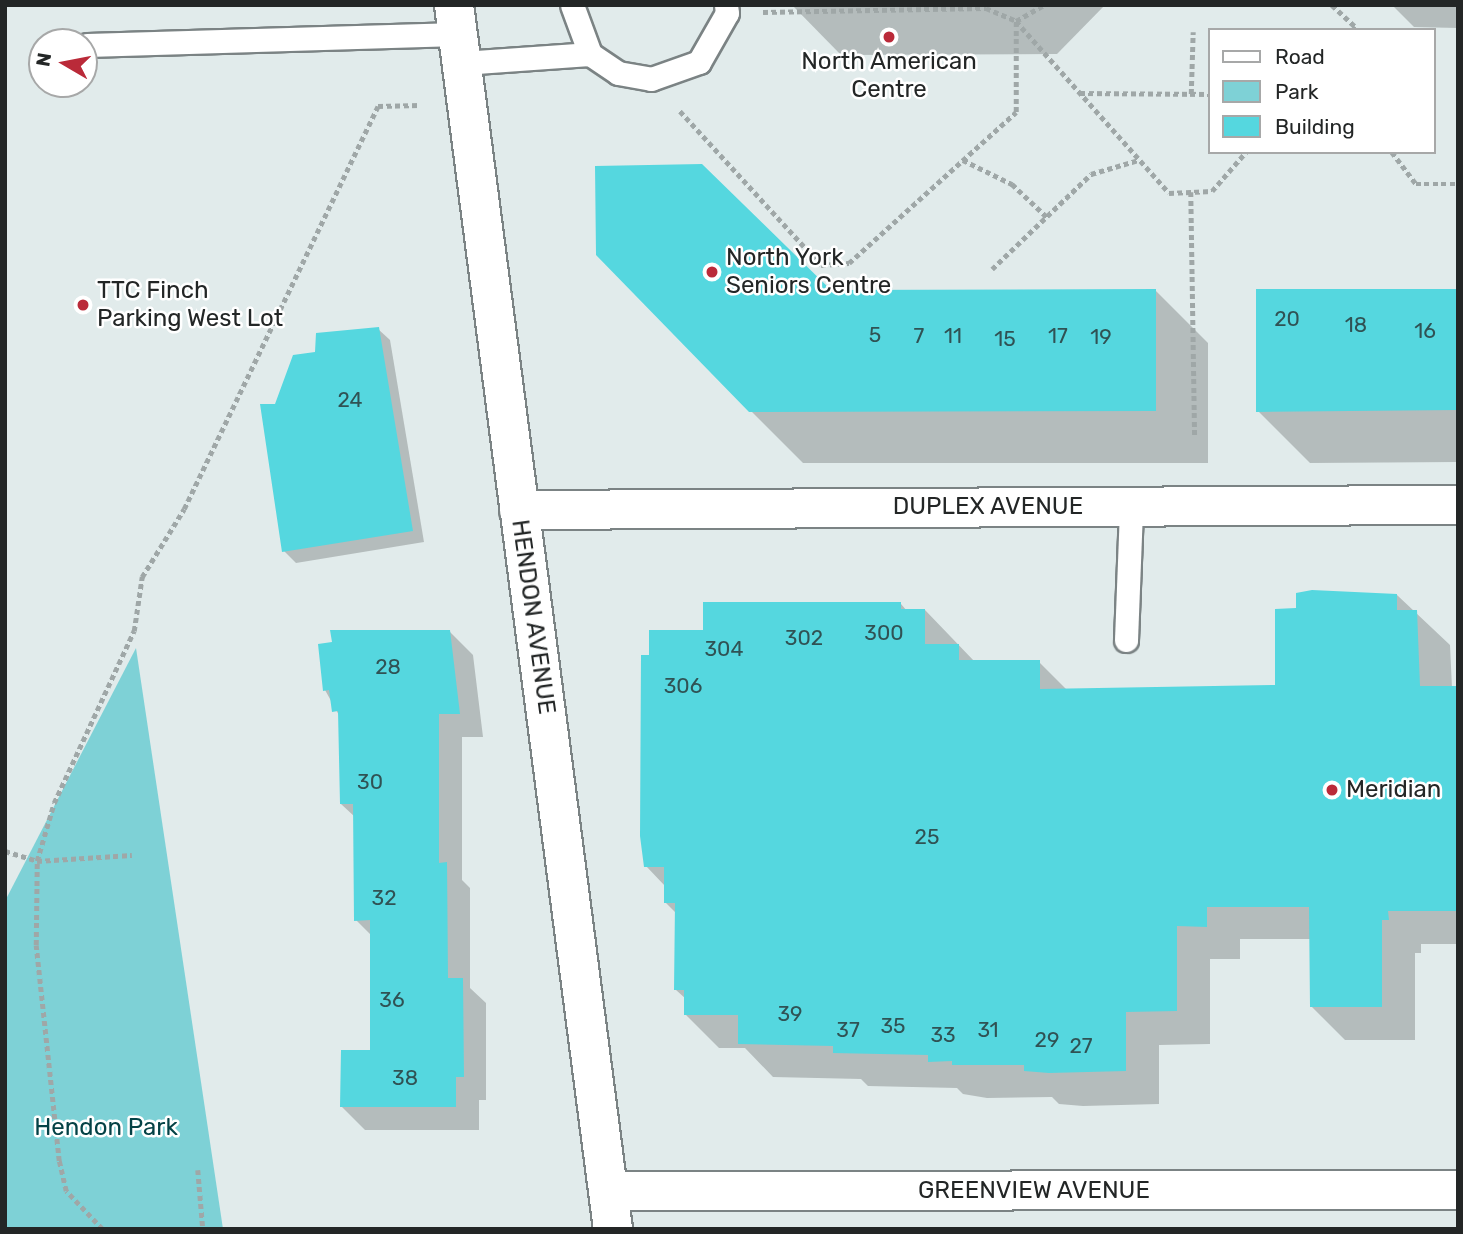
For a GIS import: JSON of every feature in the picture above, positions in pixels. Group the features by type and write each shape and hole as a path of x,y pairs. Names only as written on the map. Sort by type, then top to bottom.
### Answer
{"street":[{"name":"HENDON AVENUE","path":"458,34 613,1229"},
{"name":"DUPLEX AVENUE","path":"519,510 1458,505"},
{"name":"GREENVIEW AVENUE","path":"609,1191 1458,1189"}],"lane":[{"path":"572,5 590,54"},
{"path":"98,45 458,34 590,54 618,73 651,79 699,62 727,9"},
{"path":"1126,640 1131,507"}],"path":[{"path":"1016,21 1044,5"},
{"path":"1332,5 1355,28"},
{"path":"727,9 986,8 1016,21 1168,193 1212,191 1244,154"},
{"path":"651,79 821,265 849,263 1016,112 1016,21"},
{"path":"1191,93 1193,32"},
{"path":"1079,93 1208,94"},
{"path":"102,1229 66,1191 59,1161 36,945 37,861 54,803 134,631 142,577 184,509 379,106 466,104"},
{"path":"1394,154 1416,184 1458,184"},
{"path":"963,160 1012,184 1047,217"},
{"path":"992,268 1091,174 1139,160"},
{"path":"1191,192 1195,437"},
{"path":"5,851 37,861 131,855"},
{"path":"198,1170 203,1229"}],"green space":[{"name":"Hendon Park","path":"136,648 223,1229 5,1229 5,901"}],"building":[{"name":"North York Seniors Centre","path":"702,164 831,290 1156,289 1156,411 749,412 596,255 595,166"},
{"path":"1256,289 1458,289 1458,410 1256,412"},
{"path":"379,327 413,531 282,552 260,404 275,404 293,355 315,352 316,333"},
{"path":"1312,590 1397,594 1397,610 1417,610 1420,686 1458,686 1458,911 1388,911 1389,920 1382,920 1382,1007 1310,1007 1309,907 1207,907 1207,927 1177,926 1177,1011 1126,1012 1126,1071 1049,1073 1024,1071 1024,1065 952,1065 952,1061 928,1062 928,1055 833,1053 833,1046 738,1044 738,1015 684,1015 684,990 674,990 675,903 664,903 664,867 644,867 640,836 641,655 649,655 649,630 703,630 703,602 901,602 901,609 925,609 925,644 959,644 959,660 1040,660 1040,689 1275,685 1275,609 1296,608 1296,593"},
{"path":"330,630 450,630 460,714 439,714 439,863 447,862 448,978 463,978 464,1077 456,1077 456,1107 340,1107 341,1050 370,1050 370,920 354,921 353,804 340,804 338,711 332,712 329,690 323,691 318,644 332,642"}],"place":[{"name":"North American Centre","path":"889,37"},
{"name":"North York Seniors Centre","path":"712,272"},
{"name":"TTC Finch Parking West Lot","path":"83,305"},
{"name":"Meridian","path":"1332,790"}]}
